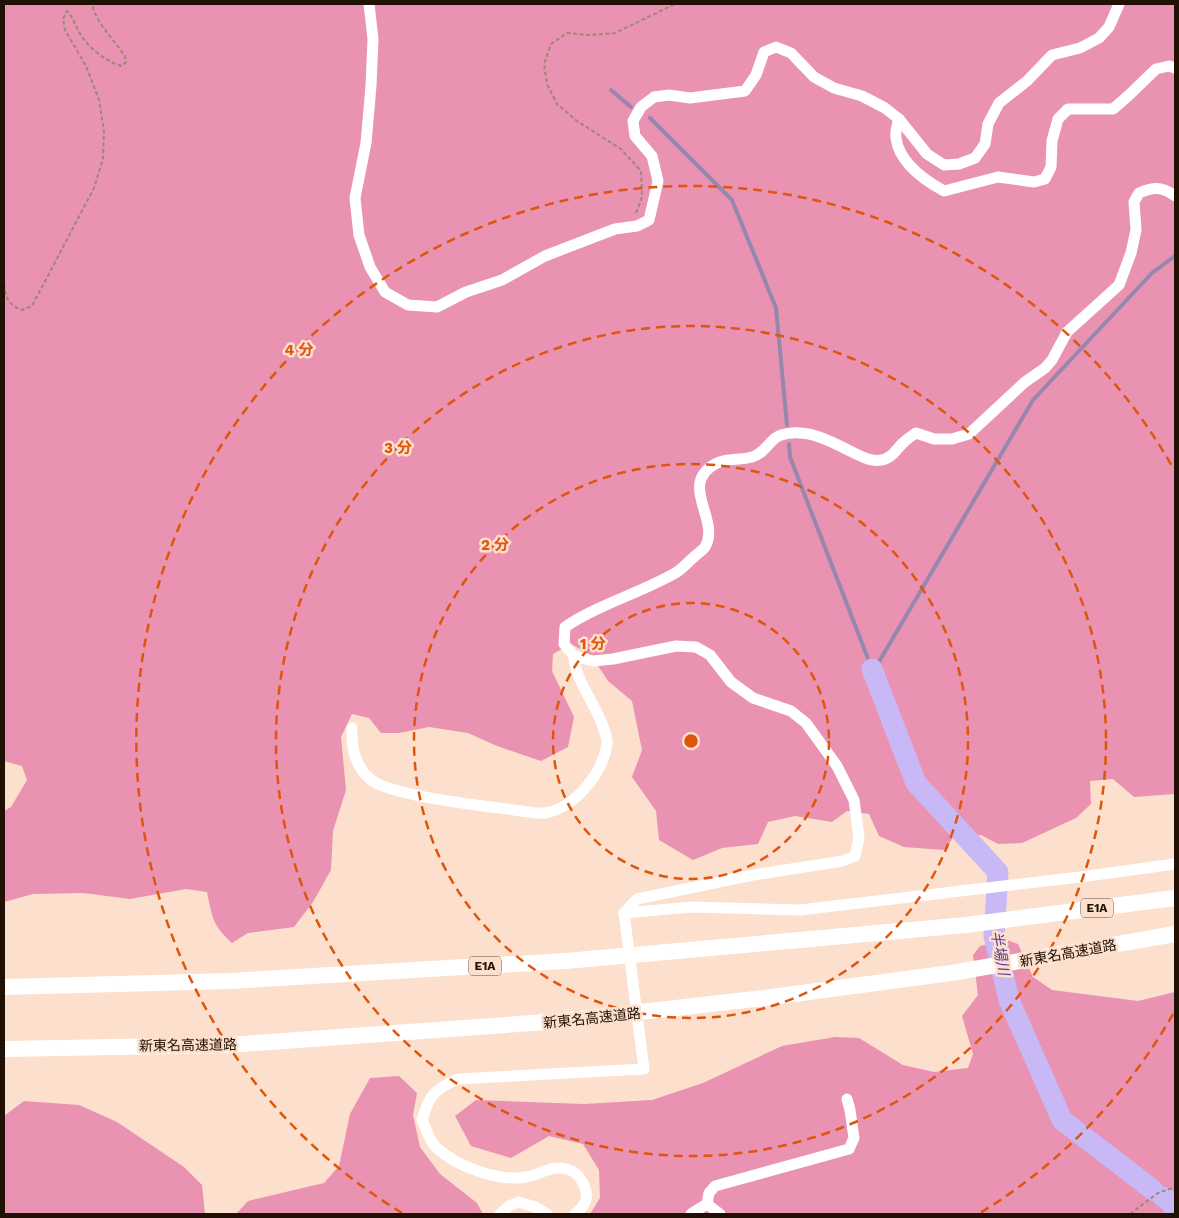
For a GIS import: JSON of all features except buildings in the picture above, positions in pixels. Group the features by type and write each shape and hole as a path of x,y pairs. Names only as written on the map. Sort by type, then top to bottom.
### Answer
{"highway":[{"name":"E1A","path":"4,987 230,981 566,961 966,925 1175,898"},
{"name":"新東名高速道路","path":"4,1049 228,1045 561,1022 951,973 1175,934"}],"street":[{"path":"369,4 373,38 371,86 366,143 355,198 359,235 370,267 385,292 408,305 437,307 466,292 502,280 545,256 615,229 637,226 649,220 658,181 652,156 635,136 633,121 641,107 654,97 690,98 745,92 756,75 764,52 776,47 791,53 814,78 834,88 862,96 885,108 899,119 927,154 944,165 959,164 975,158 985,144 988,124 999,103 1027,81 1052,55 1080,48 1099,38 1109,27 1119,4"},
{"path":"899,119 895,136 899,153 926,181 944,191 998,177 1034,182 1045,179 1051,167 1052,141 1058,119 1068,109 1113,108 1156,69 1169,66 1175,68"},
{"path":"624,913 637,899 753,875 843,861 855,856 859,838 854,800 837,766 806,723 791,712 753,698 731,682 710,655 696,647 676,646 613,659 593,661 574,656 564,644 565,627 581,616 678,571 705,547 709,532 706,514 699,495 701,478 713,465 726,459 751,458 764,452 780,435 802,432 828,440 868,459 882,460 892,455 905,441 916,433 934,439 952,439 969,434 1025,382 1045,368 1052,360 1067,332 1119,284 1133,245 1136,230 1134,202 1139,194 1154,187 1170,192 1175,196"},
{"path":"352,728 351,742 357,763 371,780 392,789 459,802 544,813 566,805 584,790 598,772 608,743 602,720 574,667 574,656"},
{"path":"624,913 692,907 800,910 1175,864"},
{"path":"575,1214 584,1206 587,1192 582,1180 568,1169 552,1168 525,1177 503,1176 477,1171 460,1163 435,1146 422,1120 427,1102 441,1087 458,1079 644,1069 624,913"},
{"path":"691,1214 707,1204 709,1193 715,1186 849,1149 854,1138 847,1099"},
{"path":"500,1214 509,1206 520,1202 536,1207 547,1214"},
{"path":"707,1204 720,1214"}],"path":[{"path":"4,284 6,298 13,306 22,310 32,306 94,188 102,158 104,131 99,100 86,66 65,30 64,13 67,11 80,34 94,50 113,64 122,66 126,62 125,56 99,21 92,4"},
{"path":"634,216 642,197 641,171 621,149 577,121 557,104 547,84 544,64 551,44 567,33 589,35 615,33 675,4"},
{"path":"1130,1214 1158,1193 1175,1187"}],"shaded area":[{"path":"4,4 1175,4 1175,794 1134,797 1113,779 1090,781 1091,804 1076,818 1022,843 998,844 981,835 953,838 944,850 904,847 879,836 869,814 847,811 832,822 795,816 768,822 758,844 722,848 693,860 659,840 656,811 632,777 642,750 632,701 608,681 591,655 571,644 553,654 552,671 574,717 568,747 541,761 497,746 468,733 429,727 399,733 381,733 369,718 352,714 341,737 346,790 333,831 331,870 313,902 294,927 248,933 232,943 214,921 207,892 186,889 130,899 83,893 33,894 4,902 4,811 11,807 27,780 22,766 4,761"},
{"path":"1007,940 1018,944 1033,977 1052,990 1138,1001 1175,992 1175,1214 590,1214 600,1198 599,1170 583,1144 549,1136 511,1158 471,1146 455,1116 476,1100 584,1104 652,1100 703,1083 782,1046 835,1037 859,1038 903,1065 934,1072 968,1068 973,1054 962,1016 978,995 973,955 980,946"},
{"path":"399,1076 417,1093 413,1115 420,1147 440,1174 477,1203 483,1214 236,1214 248,1201 324,1183 339,1166 350,1114 370,1078"},
{"path":"24,1101 79,1105 117,1122 184,1167 202,1185 205,1214 4,1214 4,1116"}],"waterway":[{"path":"611,90 631,107"},
{"path":"650,118 732,200 776,308 787,425"},
{"path":"873,672 1033,400 1152,273 1175,256"},
{"path":"789,444 790,457 872,669"},
{"name":"半場川","path":"872,669 916,783 998,872 994,936 1009,1000 1062,1120 1153,1190"},
{"name":"半場川","path":"1163,1197 1172,1203 1175,1213"}]}
